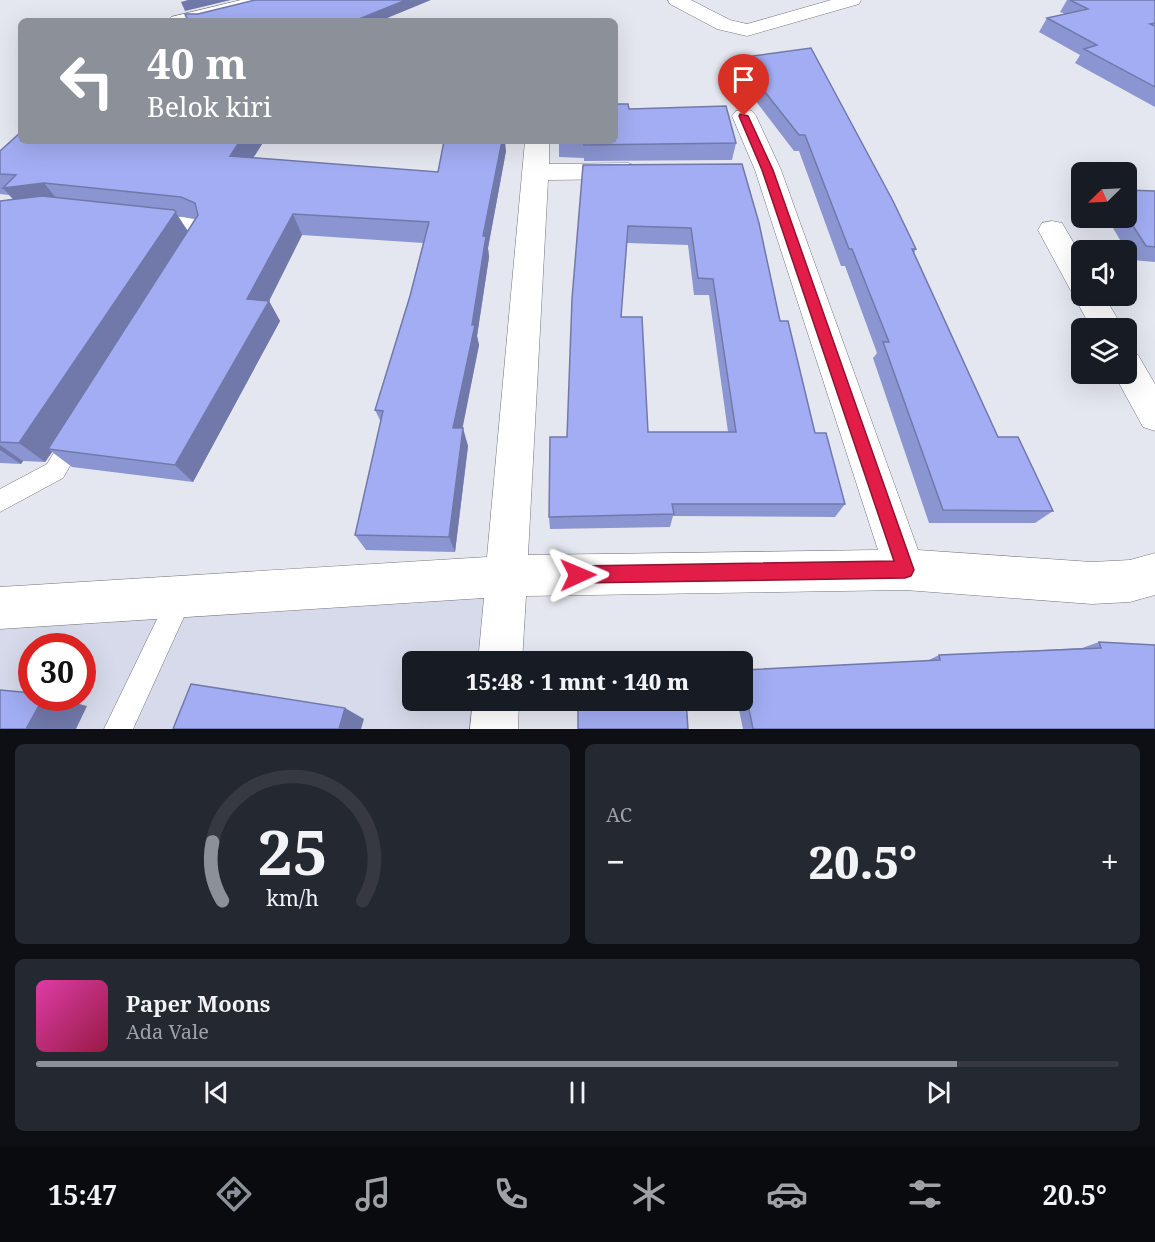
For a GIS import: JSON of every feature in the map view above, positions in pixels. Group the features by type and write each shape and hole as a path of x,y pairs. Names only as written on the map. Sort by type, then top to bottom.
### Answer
{"street":[{"path":"190,18 264,0"},
{"path":"677,0 724,25 747,30 852,0"},
{"path":"744,116 756,170 905,570"},
{"path":"501,651 537,157 652,171"},
{"path":"1052,230 1071,264"},
{"path":"1137,384 1155,416"},
{"path":"0,608 507,576 905,570 1092,583 1130,581 1155,574"},
{"path":"494,729 495,711"}],"lane":[{"path":"138,219 194,225 200,229 201,235 189,254"},
{"path":"0,501 54,471 85,422"},
{"path":"118,729 181,597"}],"shaded area":[{"path":"499,584 496,651 402,651 402,711 494,711 493,729 0,729 0,614"}],"building":[{"path":"255,0 406,0 361,18 187,18 185,14 198,14"},
{"path":"1070,0 1155,0 1155,23 1150,24 1155,26 1155,87 1084,49 1097,45 1047,18 1088,9"},
{"path":"811,48 893,201 916,249 912,249 998,437 1018,437 1053,511 943,510 883,342 889,342 852,249 849,249 805,135 799,135 738,58"},
{"path":"618,104 628,104 629,109 726,106 736,143 584,145 618,144"},
{"path":"18,135 18,144 238,144 230,156 438,172 443,144 501,144 483,236 486,236 472,325 475,325 453,428 463,428 449,537 355,535 383,411 375,410 410,296 429,222 293,214 247,299 269,301 175,465 48,449 198,215 195,203 181,197 44,183 3,188 16,175 0,174 0,151"},
{"path":"742,164 759,223 780,321 788,321 815,433 826,433 845,504 672,504 674,514 549,517 550,437 567,437 572,299 583,165","holes":["628,226 691,228 698,278 713,279 736,432 648,432 642,317 621,317"]},
{"path":"1137,190 1155,191 1155,247 1146,246 1134,228 1137,228"},
{"path":"42,196 176,212 19,443 0,442 0,201"},
{"path":"1099,642 1155,645 1155,729 753,729 749,711 753,711 753,669 940,660 939,655 1101,648"},
{"path":"191,684 345,708 339,729 173,729"},
{"path":"0,690 18,692 18,711 36,711 26,729 0,729"},
{"path":"578,711 687,711 688,729 578,729"}],"route":[{"path":"578,575 905,570 768,170 744,116"}]}
